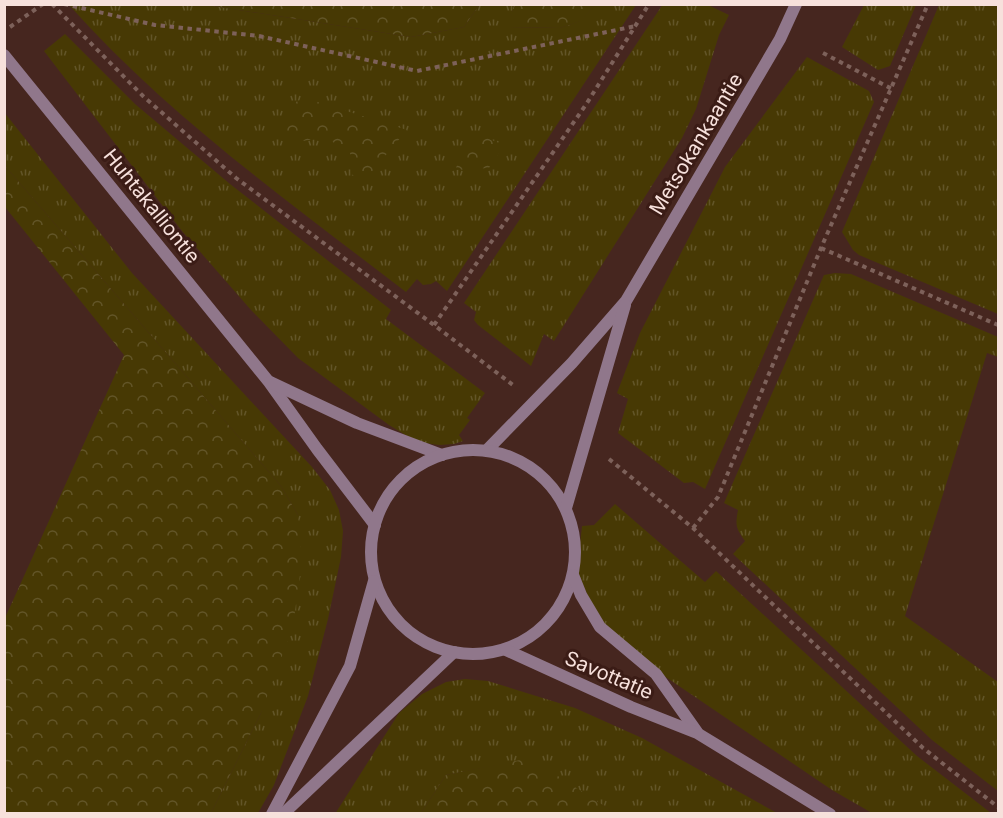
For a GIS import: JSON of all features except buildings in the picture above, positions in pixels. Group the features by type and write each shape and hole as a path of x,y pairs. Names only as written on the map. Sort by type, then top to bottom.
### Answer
{"street":[{"name":"Metsokankaantie","path":"487,450 572,363 626,301 780,39 796,4"},
{"name":"Huhtakalliontie","path":"4,55 269,382 375,525"},
{"name":"Metsokankaantie","path":"566,508 626,301"},
{"path":"269,382 357,423 442,455"},
{"path":"487,450 519,460 547,480 566,508 575,541 573,575 561,606 538,632 506,650 476,655 443,650 412,635 389,611 374,580 370,547 377,514 396,485 422,463 461,451 487,450"},
{"name":"Savottatie","path":"573,575 580,595 600,627 656,674 698,733"},
{"path":"272,813 350,666 374,580"},
{"name":"Savottatie","path":"506,650 631,707 698,733 830,813"},
{"path":"283,813 454,652"}],"path":[{"path":"4,31 43,4"},
{"path":"52,4 143,96 237,178 513,385"},
{"path":"64,4 155,25 259,36 417,70 636,26"},
{"path":"434,325 587,103 649,4"},
{"path":"693,528 718,497 821,248 928,4"},
{"path":"823,53 892,89"},
{"path":"821,248 999,325"},
{"path":"606,457 693,528 922,748 999,807"}],"green space":[{"path":"479,4 464,27 411,37 207,5"},
{"path":"514,4 595,5 581,21 560,28 508,27"},
{"path":"663,4 708,5 729,15 719,35 696,109 682,138 554,341 544,334 531,366 478,325 474,320 476,312 464,303"},
{"path":"69,5 207,5 411,37 464,27 479,5 514,5 509,27 560,28 580,21 595,5 636,5 447,291 436,281 423,285 417,279 406,292 230,156 147,84"},
{"path":"864,5 916,5 890,66 878,70 842,47"},
{"path":"939,5 998,5 998,314 859,255 853,250 842,232"},
{"path":"65,34 135,104 230,184 391,310 386,319 485,393 467,418 470,420 459,435 463,441 439,445 425,443 412,439 389,425 298,358 251,310 182,231 44,51"},
{"path":"807,57 869,91 874,102 705,489 693,482 684,483 618,433 628,399 617,393 640,333 725,167"},
{"path":"305,98 407,130 364,181 351,174 350,151 325,138 295,142 284,129 289,105"},
{"path":"4,112 132,273 312,467 330,490 339,510 343,531 341,557 308,696 274,785 258,813 211,813 261,713 298,515 281,486 5,166"},
{"path":"472,132 504,145 489,168 455,170"},
{"path":"5,166 281,486 298,515 302,560 293,626 261,713 211,813 5,813 5,618 124,355 5,207"},
{"path":"851,274 998,337 998,357 987,353 905,616 998,682 998,791 932,740 733,554 745,541 737,527 738,510 724,503 824,275"},
{"path":"615,504 705,582 716,571 917,756 991,813 872,813 832,790 648,665 603,630 577,571 582,526 594,525"},
{"path":"465,679 488,681 575,708 642,738 777,813 615,813 529,759 446,775 421,813 335,814 399,713 422,694 446,682"},
{"path":"530,758 615,813 421,813 446,775"}]}
